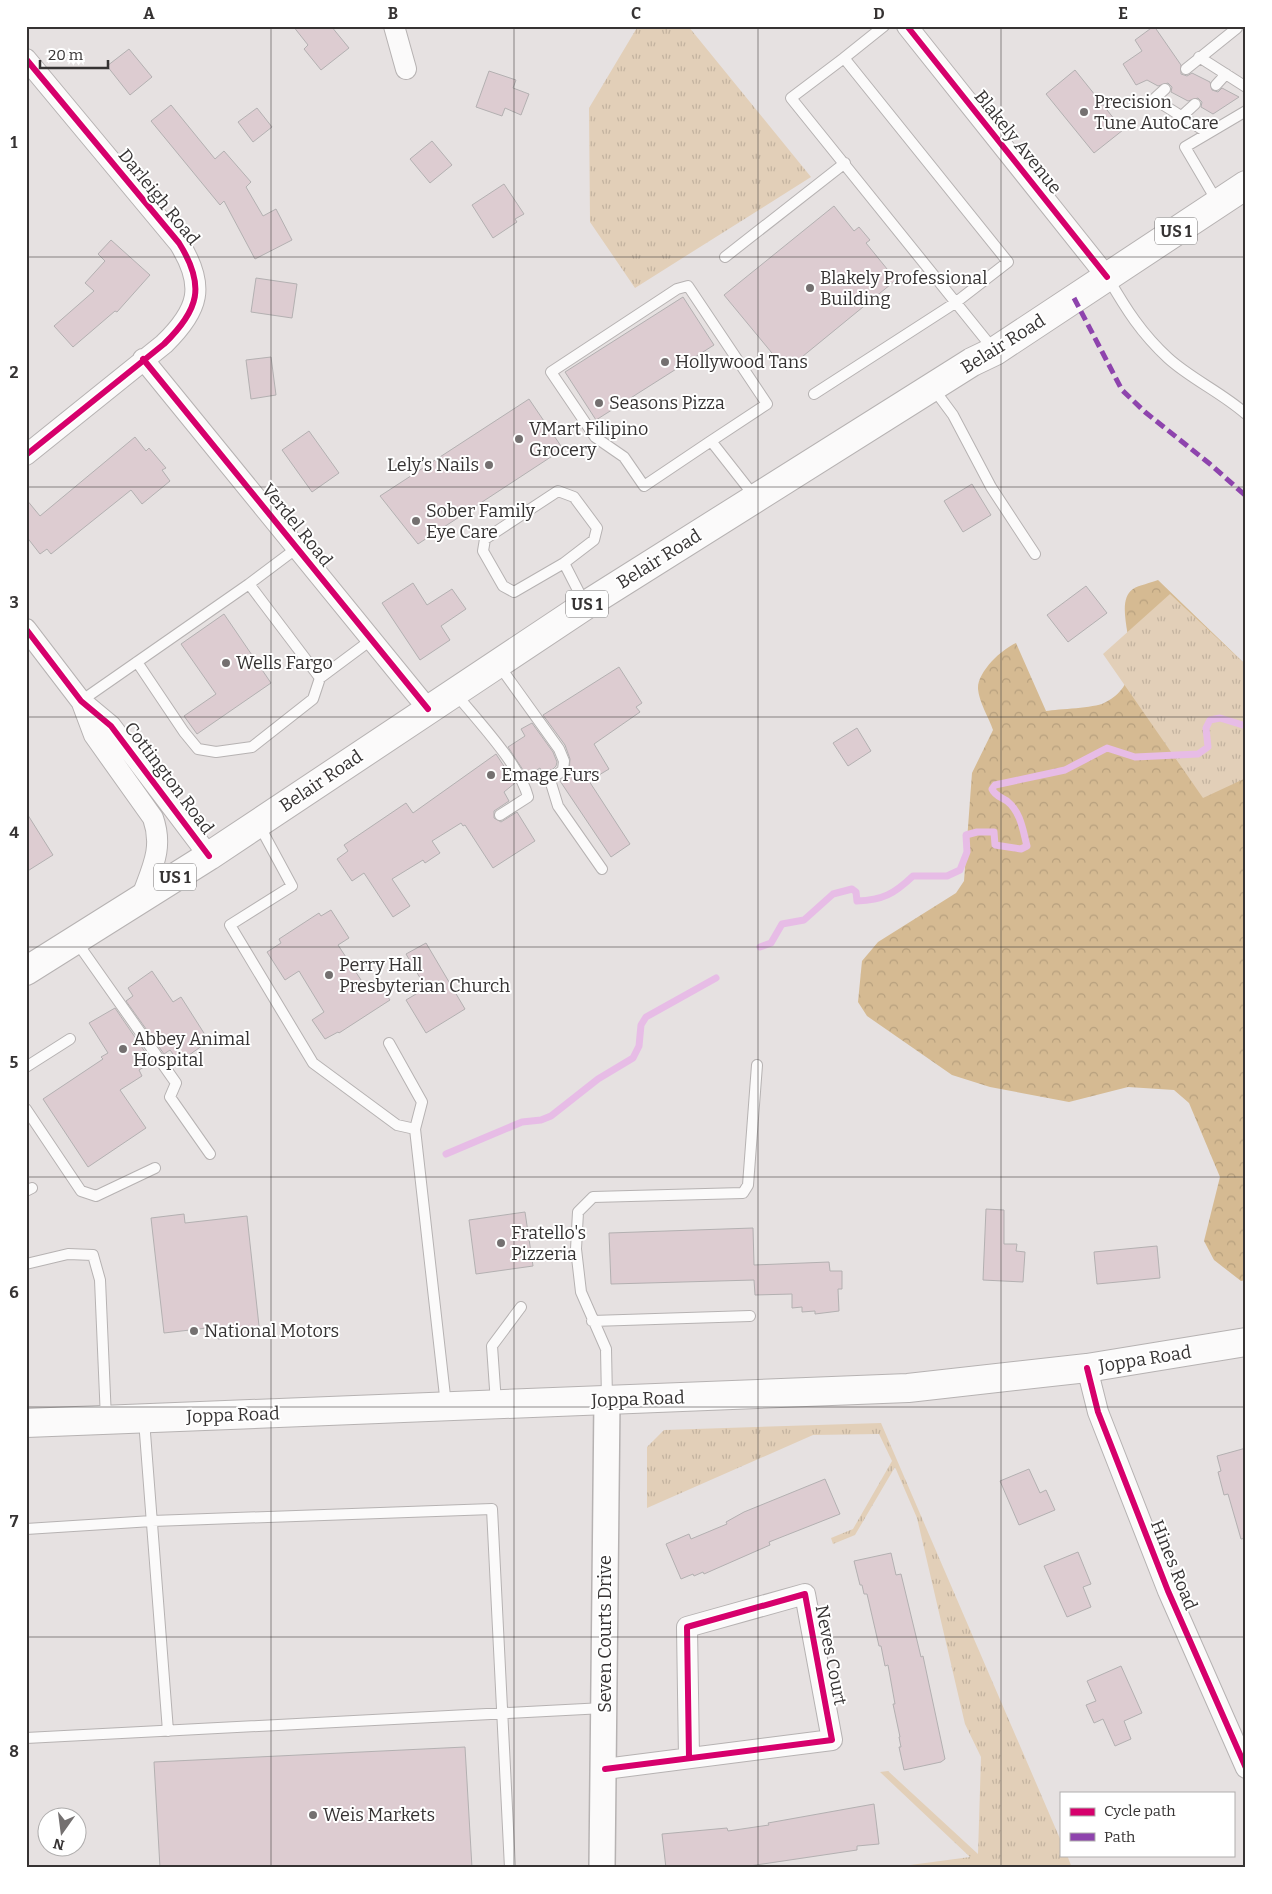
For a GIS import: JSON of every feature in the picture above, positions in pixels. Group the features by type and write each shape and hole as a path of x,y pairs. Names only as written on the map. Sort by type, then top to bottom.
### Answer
{"main road":[{"name":"Belair Road","path":"26,971 208,856 586,605 933,387 995,351 1246,185"},
{"name":"Joppa Road","path":"26,1423 908,1388 1087,1368 1246,1342"}],"street":[{"path":"394,26 406,69"},
{"name":"Blakely Avenue","path":"907,26 1107,277"},
{"name":"Darleigh Road","path":"26,59 179,243 192,263 196,286 192,308 181,327 164,344 26,455"},
{"name":"Verdel Road","path":"143,359 428,709"},
{"name":"Cottington Road","path":"26,629 81,701 111,726 208,856"},
{"name":"Cottington Road","path":"81,701 94,735 153,818 158,834 158,848 141,899"},
{"name":"Hines Road","path":"1087,1368 1098,1412 1165,1583 1246,1768"},
{"name":"Seven Courts Drive","path":"602,1868 607,1400"},
{"name":"Neves Court","path":"604,1769 832,1740 805,1594 687,1627 689,1758"}],"lane":[{"path":"884,26 791,98 995,351"},
{"path":"1186,69 1237,28"},
{"path":"1200,57 1246,86"},
{"path":"814,394 955,302 1008,262 844,58"},
{"path":"1216,85 1226,74"},
{"path":"1165,89 1154,99 1183,115 1208,133"},
{"path":"1183,115 1195,104"},
{"path":"1218,203 1185,146 1246,111"},
{"path":"725,257 845,163"},
{"path":"1107,277 1136,326 1169,359 1227,397 1246,414"},
{"path":"688,286 768,404 711,441 644,486 624,457 595,437 552,372 677,289 688,286"},
{"path":"933,387 953,415 991,488 1035,554"},
{"path":"711,441 756,498"},
{"path":"558,491 574,496 597,528 594,540 564,563 514,592 503,586 483,552 485,539 558,491"},
{"path":"81,701 249,584 297,548"},
{"path":"564,563 586,605"},
{"path":"249,584 320,678"},
{"path":"136,662 184,732 198,749 216,752 252,746 314,699 320,678 371,640"},
{"path":"497,664 559,749 564,761 563,770 550,780 558,806 602,869"},
{"path":"454,692 507,759 525,786 528,797 500,815"},
{"path":"258,823 292,886 230,925 313,1063 397,1125 415,1129"},
{"path":"76,940 176,1083 170,1097 210,1154"},
{"path":"26,1067 70,1039"},
{"path":"389,1043 422,1102 415,1129 446,1406"},
{"path":"607,1400 606,1349 592,1321 581,1292 576,1249 578,1212 593,1197 743,1192 748,1185 757,1065"},
{"path":"26,1109 80,1191 96,1196 155,1168"},
{"path":"26,1264 68,1254 93,1255 100,1280 106,1420"},
{"path":"496,1404 492,1346 521,1307"},
{"path":"592,1321 750,1316"},
{"path":"144,1418 168,1731"},
{"path":"26,1529 152,1521 492,1509 510,1868"},
{"path":"26,1738 604,1708"}],"green space":[{"path":"638,26 688,26 811,177 635,288 590,222 589,108"},
{"path":"1158,580 1246,665 1246,1280 1241,1281 1214,1260 1204,1241 1220,1177 1189,1103 1174,1090 1128,1087 1069,1102 990,1087 952,1075 867,1016 858,1002 862,961 878,942 956,893 964,881 972,773 993,730 982,705 978,689 979,682 986,669 1004,650 1016,643 1046,711 1104,703 1120,691 1128,677 1130,661 1125,611 1126,598 1138,586"},
{"path":"1170,594 1246,665 1246,778 1203,798 1103,654"},
{"path":"881,1423 1060,1839 1060,1856 1067,1856 1072,1868 888,1868 970,1857 880,1772 888,1771 978,1854 981,1757 965,1724 917,1518 895,1467 855,1535 833,1544 831,1538 853,1529 892,1461 879,1434 813,1435 647,1508 647,1447 664,1430"}],"building":[{"path":"293,26 331,26 349,48 321,70 304,49 308,45"},
{"path":"1154,26 1181,65 1181,74 1187,76 1192,73 1210,82 1212,90 1218,92 1222,88 1239,97 1213,114 1201,107 1202,102 1198,98 1188,101 1171,92 1172,87 1168,83 1158,86 1147,80 1136,85 1123,64 1142,51 1135,40"},
{"path":"129,49 152,77 130,95 107,66"},
{"name":"Precision Tune AutoCare","path":"1075,70 1123,130 1094,153 1046,94"},
{"path":"489,71 516,80 513,88 529,94 521,115 505,108 502,116 476,107"},
{"path":"171,105 215,159 224,151 251,182 246,187 263,216 276,209 292,240 255,259 224,201 220,205 151,121"},
{"path":"257,108 272,127 253,142 238,122"},
{"path":"432,141 452,165 430,183 410,159"},
{"path":"504,184 524,214 515,219 517,222 493,238 472,205"},
{"name":"Blakely Professional Building","path":"834,206 854,231 859,227 870,240 866,243 896,280 786,370 724,295"},
{"path":"111,240 150,275 117,312 115,311 73,347 54,326 94,291 85,283 105,261 98,254"},
{"path":"256,278 297,284 292,318 251,312"},
{"path":"683,297 714,345 596,420 565,372"},
{"path":"271,357 276,395 251,399 246,360"},
{"path":"529,399 563,449 418,544 380,496"},
{"path":"309,431 339,473 312,492 282,450"},
{"path":"135,437 146,451 149,448 166,468 162,470 170,481 142,504 131,490 51,554 47,549 40,554 26,536 26,499 40,516"},
{"path":"972,484 991,515 963,532 944,501"},
{"path":"413,583 427,605 452,589 466,609 441,626 450,640 420,660 382,603"},
{"path":"1086,586 1107,613 1068,642 1047,615"},
{"name":"Wells Fargo","path":"224,614 271,683 197,734 184,716 216,694 181,644"},
{"path":"619,667 642,703 636,707 640,712 594,744 609,769 589,781 630,844 611,857 560,781 569,773 570,759 565,745 543,715"},
{"path":"532,723 553,752 557,762 553,769 543,773 540,768 527,776 508,747 525,736 521,729"},
{"path":"857,728 871,751 848,766 833,743"},
{"path":"496,754 515,783 504,792 509,801 494,811 494,818 501,822 517,812 535,841 493,868 465,825 463,826 461,823 432,841 440,853 425,863 423,860 392,879 410,906 393,917 364,873 352,881 337,859 348,851 344,845 406,803 413,813"},
{"path":"26,812 53,855 26,872"},
{"name":"Perry Hall Presbyterian Church","path":"331,910 349,938 338,945 365,986 376,979 390,1000 339,1033 325,1039 312,1020 324,1012 299,971 285,980 267,952 281,943 279,939 319,913 321,916"},
{"path":"426,943 465,1009 426,1033 406,1000 426,988 406,954"},
{"path":"152,971 173,1002 181,997 209,1041 179,1062 170,1050 164,1054 126,1001 133,996 128,988"},
{"path":"115,1008 152,1062 139,1070 142,1076 120,1090 146,1128 88,1167 43,1099 103,1059 101,1057 108,1053 89,1023"},
{"path":"986,1209 1004,1210 1004,1244 1017,1244 1016,1251 1025,1252 1023,1282 983,1280"},
{"name":"Fratello's Pizzeria","path":"525,1212 533,1266 476,1274 469,1220"},
{"path":"184,1214 185,1223 247,1216 260,1335 218,1339 216,1327 164,1333 151,1218"},
{"path":"753,1228 754,1265 829,1262 830,1271 842,1271 842,1289 838,1289 839,1311 815,1314 815,1311 802,1312 802,1307 792,1308 792,1294 755,1295 754,1280 611,1284 609,1233"},
{"path":"1157,1246 1160,1278 1097,1284 1094,1252"},
{"path":"1246,1448 1246,1538 1241,1539 1228,1494 1224,1495 1218,1472 1221,1471 1217,1456"},
{"path":"1029,1469 1040,1493 1046,1490 1055,1510 1019,1525 1000,1481"},
{"path":"825,1479 840,1514 769,1542 770,1545 704,1574 703,1572 694,1576 693,1574 681,1579 666,1544 689,1534 691,1539 727,1524 726,1522 744,1512"},
{"path":"1078,1552 1091,1584 1083,1587 1091,1607 1067,1617 1044,1566"},
{"path":"891,1553 896,1575 901,1574 921,1657 923,1656 945,1759 941,1762 904,1770 888,1665 885,1666 867,1594 864,1594 862,1585 860,1585 854,1561"},
{"path":"1121,1666 1142,1713 1124,1721 1131,1739 1115,1746 1103,1719 1094,1723 1086,1705 1096,1701 1087,1681"},
{"name":"Weis Markets","path":"465,1747 472,1868 160,1868 154,1762"},
{"path":"874,1804 879,1844 857,1846 857,1850 736,1868 666,1868 662,1834 727,1828 728,1831 769,1825 768,1823"}],"waterway":[{"path":"760,947 771,943 782,924 804,920 833,894 852,889 856,892 857,901 874,899 894,892 913,876 947,876 960,870 967,852 966,835 977,832 994,832 995,845 1021,849 1027,846 1018,816 1012,805 993,791 992,789 995,785 1065,770 1107,748 1135,757 1198,754 1208,747 1206,728 1210,720 1220,718 1246,726"},
{"path":"446,1154 522,1122 541,1120 551,1116 598,1079 633,1058 639,1046 641,1025 646,1017 716,978"}],"marked path":[{"path":"1074,298 1122,390 1145,412 1210,464 1246,496"}],"cycle path":[{"path":"907,26 1107,277"},
{"path":"26,59 179,243 188,258 195,285 195,297 191,308 176,332 164,344 26,455"},
{"path":"143,359 428,709"},
{"path":"26,629 81,701 111,726 209,856"},
{"path":"1087,1368 1098,1412 1168,1591 1246,1768"},
{"path":"605,1769 832,1740 805,1594 687,1627 689,1758"}],"place":[{"name":"Precision Tune AutoCare","path":"1084,112"},
{"name":"Blakely Professional Building","path":"810,288"},
{"name":"Hollywood Tans","path":"665,362"},
{"name":"Seasons Pizza","path":"599,403"},
{"name":"VMart Filipino Grocery","path":"519,439"},
{"name":"Lely’s Nails","path":"489,465"},
{"name":"Sober Family Eye Care","path":"416,521"},
{"name":"Wells Fargo","path":"226,663"},
{"name":"Emage Furs","path":"491,775"},
{"name":"Perry Hall Presbyterian Church","path":"329,975"},
{"name":"Abbey Animal Hospital","path":"123,1049"},
{"name":"Fratello's Pizzeria","path":"501,1243"},
{"name":"National Motors","path":"194,1331"},
{"name":"Weis Markets","path":"313,1815"}]}
